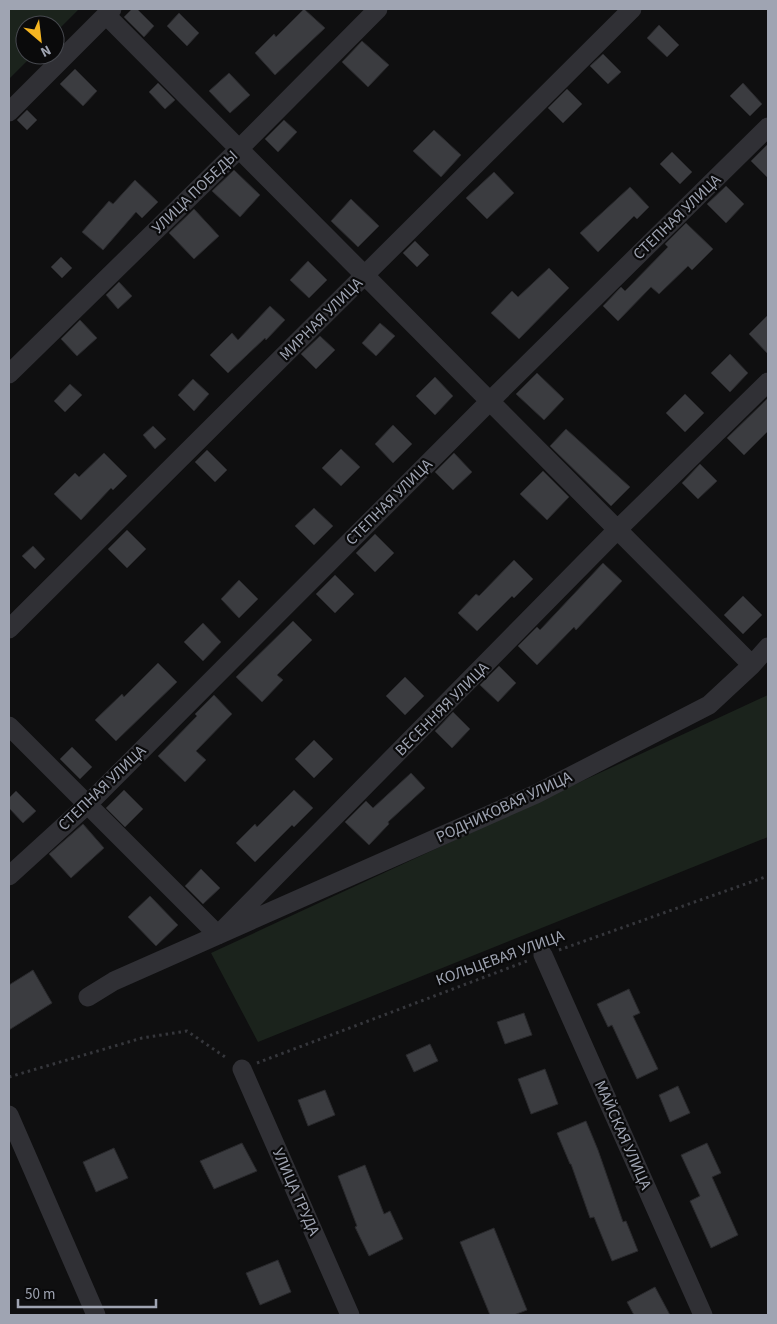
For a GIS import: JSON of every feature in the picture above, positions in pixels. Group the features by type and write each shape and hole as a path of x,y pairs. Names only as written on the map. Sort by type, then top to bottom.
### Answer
{"street":[{"name":"УЛИЦА ПОБЕДЫ","path":"9,374 239,149 378,9"},
{"name":"МИРНАЯ УЛИЦА","path":"9,629 632,9"},
{"path":"9,112 109,12 239,149 752,666"},
{"name":"СТЕПНАЯ УЛИЦА","path":"9,876 88,804 490,401 768,127"},
{"name":"ВЕСЕННЯЯ УЛИЦА","path":"88,997 114,981 218,936 617,530 768,382"},
{"name":"РОДНИКОВАЯ УЛИЦА","path":"218,936 536,794 709,705 752,666 768,647"},
{"path":"9,726 218,936"},
{"name":"МАЙСКАЯ УЛИЦА","path":"543,955 703,1315"},
{"name":"УЛИЦА ТРУДА","path":"242,1069 350,1315"},
{"path":"9,1115 96,1315"}],"path":[{"name":"КОЛЬЦЕВАЯ УЛИЦА","path":"242,1069 543,955 768,876"},
{"path":"9,1078 142,1038 187,1031 242,1069"}],"shaded area":[{"path":"9,9 79,9 65,23 65,15 15,15 15,65 23,65 9,79"},
{"path":"768,695 768,837 258,1042 211,953"}],"building":[{"path":"132,9 137,9 154,26 144,37 124,17"},
{"path":"304,9 325,28 275,75 255,53 274,34 276,37"},
{"path":"179,13 199,33 187,46 167,26"},
{"path":"659,25 679,45 667,57 647,38"},
{"path":"362,41 389,65 368,87 342,62"},
{"path":"603,54 621,72 608,84 590,66"},
{"path":"75,69 97,91 83,106 60,84"},
{"path":"229,73 250,95 230,113 209,91"},
{"path":"158,83 175,100 165,109 149,92"},
{"path":"743,83 762,104 750,116 730,96"},
{"path":"567,89 582,104 563,123 548,108"},
{"path":"27,110 37,120 27,130 17,120"},
{"path":"284,120 297,132 278,152 265,139"},
{"path":"434,130 461,155 441,177 413,151"},
{"path":"768,144 768,178 751,161"},
{"path":"672,152 692,172 680,184 660,164"},
{"path":"234,170 260,195 240,217 212,191"},
{"path":"494,172 514,193 487,219 466,198"},
{"path":"135,180 158,202 142,218 136,212 103,250 82,232 109,201 113,204"},
{"path":"726,186 744,204 726,223 707,204"},
{"path":"630,187 649,207 637,219 634,216 598,252 580,233"},
{"path":"351,199 379,226 358,247 331,221"},
{"path":"194,209 219,236 194,259 169,233"},
{"path":"686,223 713,249 692,270 688,266 659,294 651,287 618,321 603,306 621,287 625,291 668,247 665,244"},
{"path":"415,241 429,255 417,267 403,253"},
{"path":"61,257 72,268 62,278 51,267"},
{"path":"308,261 327,280 309,298 290,280"},
{"path":"549,268 569,288 519,339 491,313 512,291 518,297"},
{"path":"119,282 132,296 118,309 106,295"},
{"path":"270,306 285,320 266,340 265,338 228,373 210,355 232,333 238,340"},
{"path":"768,315 768,354 749,334"},
{"path":"80,320 97,338 77,356 61,339"},
{"path":"380,323 395,336 376,356 362,343"},
{"path":"320,336 335,350 316,369 301,354"},
{"path":"730,354 748,373 730,392 711,373"},
{"path":"537,373 564,399 544,420 516,394"},
{"path":"435,377 453,396 435,415 416,396"},
{"path":"193,379 209,394 194,411 178,395"},
{"path":"70,384 82,395 65,412 54,401"},
{"path":"685,394 704,413 685,432 666,413"},
{"path":"768,398 768,431 744,455 727,438"},
{"path":"393,425 412,444 393,463 375,444"},
{"path":"153,426 166,439 155,449 143,435"},
{"path":"566,429 630,487 611,506 550,446"},
{"path":"341,449 360,467 341,486 322,468"},
{"path":"207,450 227,470 215,482 195,462"},
{"path":"104,453 127,476 113,490 111,488 81,520 54,494 75,473 79,477"},
{"path":"454,453 472,472 453,490 435,472"},
{"path":"700,464 717,481 698,499 682,483"},
{"path":"543,471 569,497 547,520 520,494"},
{"path":"314,508 333,526 314,545 295,526"},
{"path":"127,530 146,549 127,568 108,549"},
{"path":"375,534 394,553 375,572 356,553"},
{"path":"33,546 45,559 35,569 22,556"},
{"path":"514,560 533,579 514,598 512,596 477,631 458,613 476,594 479,596"},
{"path":"603,563 622,581 576,630 574,627 537,665 518,646 537,627 540,630"},
{"path":"335,575 354,594 335,613 316,594"},
{"path":"239,580 258,599 239,618 221,599"},
{"path":"743,596 762,615 743,634 724,615"},
{"path":"293,621 312,640 277,675 283,680 262,702 236,677"},
{"path":"203,623 221,642 203,661 184,642"},
{"path":"158,663 177,682 116,741 95,720 122,694 124,697"},
{"path":"499,666 516,683 498,702 480,685"},
{"path":"405,677 424,696 405,715 386,696"},
{"path":"214,695 232,714 196,751 206,760 185,782 158,756 197,716 195,714"},
{"path":"453,712 470,729 452,748 435,731"},
{"path":"314,740 333,759 314,778 295,759"},
{"path":"72,747 92,767 80,779 60,759"},
{"path":"411,773 425,788 388,822 389,824 369,845 345,822 366,801 373,808"},
{"path":"124,790 143,809 125,827 106,808"},
{"path":"294,790 313,808 294,827 292,825 255,862 236,843 255,824 257,827"},
{"path":"16,791 36,811 23,823 9,808 9,798"},
{"path":"83,824 104,848 71,878 49,854"},
{"path":"201,869 220,888 203,904 185,886"},
{"path":"150,896 178,925 156,946 128,917"},
{"path":"33,970 52,1003 9,1030 9,985"},
{"path":"629,989 640,1013 633,1016 658,1069 637,1079 612,1025 608,1027 597,1004"},
{"path":"524,1013 532,1035 505,1044 497,1022"},
{"path":"430,1044 438,1061 414,1072 406,1055"},
{"path":"545,1069 558,1104 531,1114 518,1079"},
{"path":"678,1086 690,1113 670,1122 659,1095"},
{"path":"325,1090 335,1115 308,1126 298,1100"},
{"path":"586,1121 623,1222 626,1221 638,1251 612,1261 594,1217 590,1218 571,1164 557,1133"},
{"path":"242,1143 257,1171 214,1189 200,1161"},
{"path":"707,1143 721,1173 712,1177 738,1235 711,1248 690,1201 700,1196 681,1155"},
{"path":"114,1148 128,1178 96,1192 83,1162"},
{"path":"365,1165 384,1214 390,1211 403,1239 369,1256 355,1227 357,1226 338,1176"},
{"path":"494,1228 527,1310 514,1315 490,1315 460,1242"},
{"path":"278,1260 291,1292 260,1305 246,1273"},
{"path":"655,1287 670,1315 634,1315 627,1302"}]}
